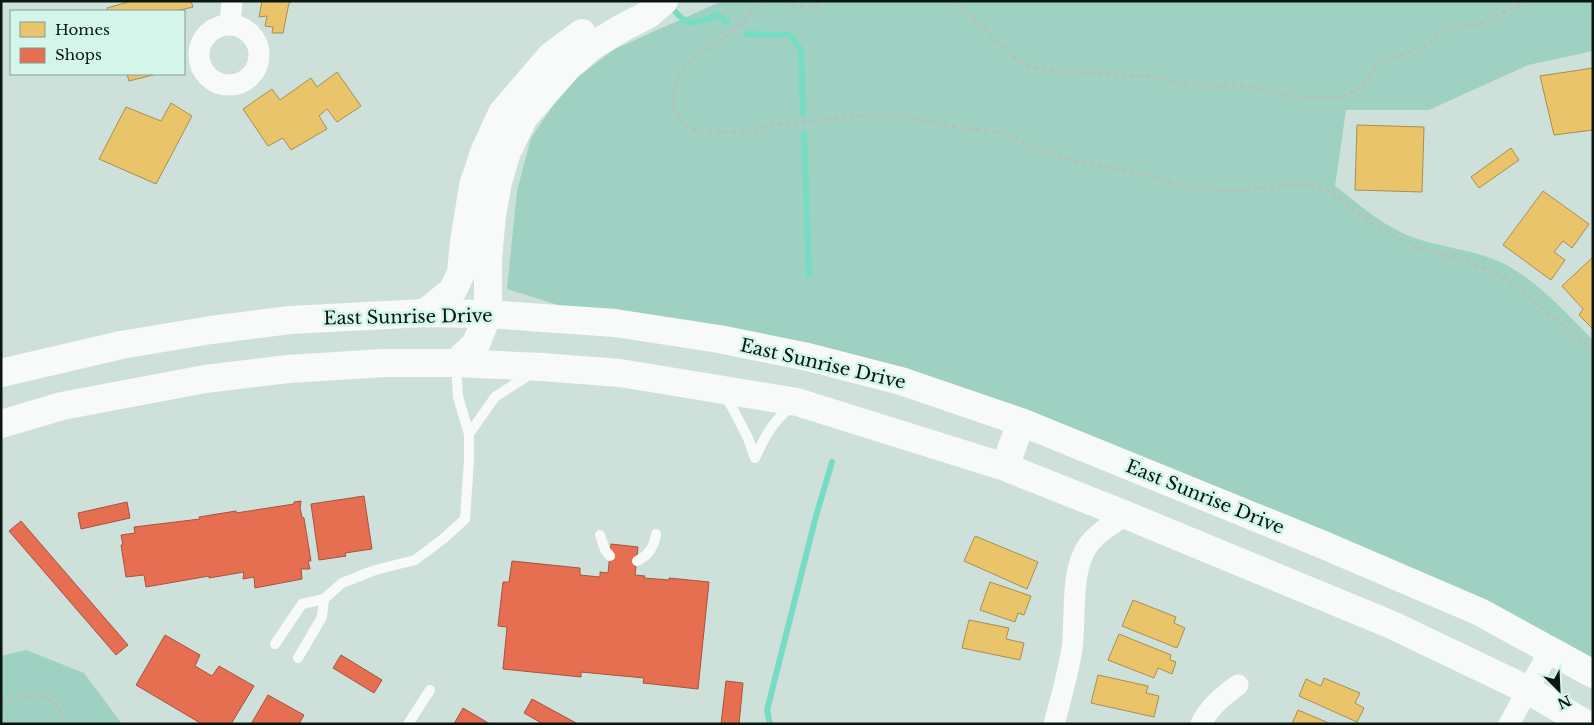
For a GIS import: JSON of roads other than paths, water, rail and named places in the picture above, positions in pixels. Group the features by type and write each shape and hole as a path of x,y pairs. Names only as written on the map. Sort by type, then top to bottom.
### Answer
{"main road":[{"path":"425,313 453,290 461,273 473,186 484,150 502,113 551,56 596,23 645,1"},
{"path":"456,363 476,344 488,314 488,260 492,215 498,182 507,152 524,117 568,66 592,46 649,14 664,1"},
{"name":"East Sunrise Drive","path":"1,373 121,345 211,330 290,320 425,313 488,314 615,323 728,341 808,357 901,381 1021,422 1326,546 1471,608 1593,674"},
{"path":"1,424 62,406 205,379 288,369 384,363 456,363 620,373 797,402 1005,467 1126,515 1392,624 1528,690 1586,724"},
{"path":"1005,467 1021,422"}],"street":[{"path":"230,25 232,1"},
{"path":"1054,724 1067,676 1075,589 1079,568 1087,547 1098,535 1126,515"},
{"path":"1509,724 1550,650"},
{"path":"1201,724 1218,699 1238,685"}],"lane":[{"path":"274,644 302,604 324,599 342,583 375,570 415,560 465,520 469,434 458,397 456,363"},
{"path":"469,434 495,397 542,367"},
{"path":"722,389 748,438 754,458 778,417 797,402"},
{"path":"637,561 650,551 655,543 656,534"},
{"path":"600,535 605,550 610,556"},
{"path":"298,658 322,617 324,599"},
{"path":"408,724 430,690"}],"waterway":[{"path":"673,9 684,20 689,22 699,22 718,15 727,22"},
{"path":"746,34 790,35 801,50 803,113"},
{"path":"804,133 809,275"},
{"path":"770,724 767,710 816,516 832,462"}]}
